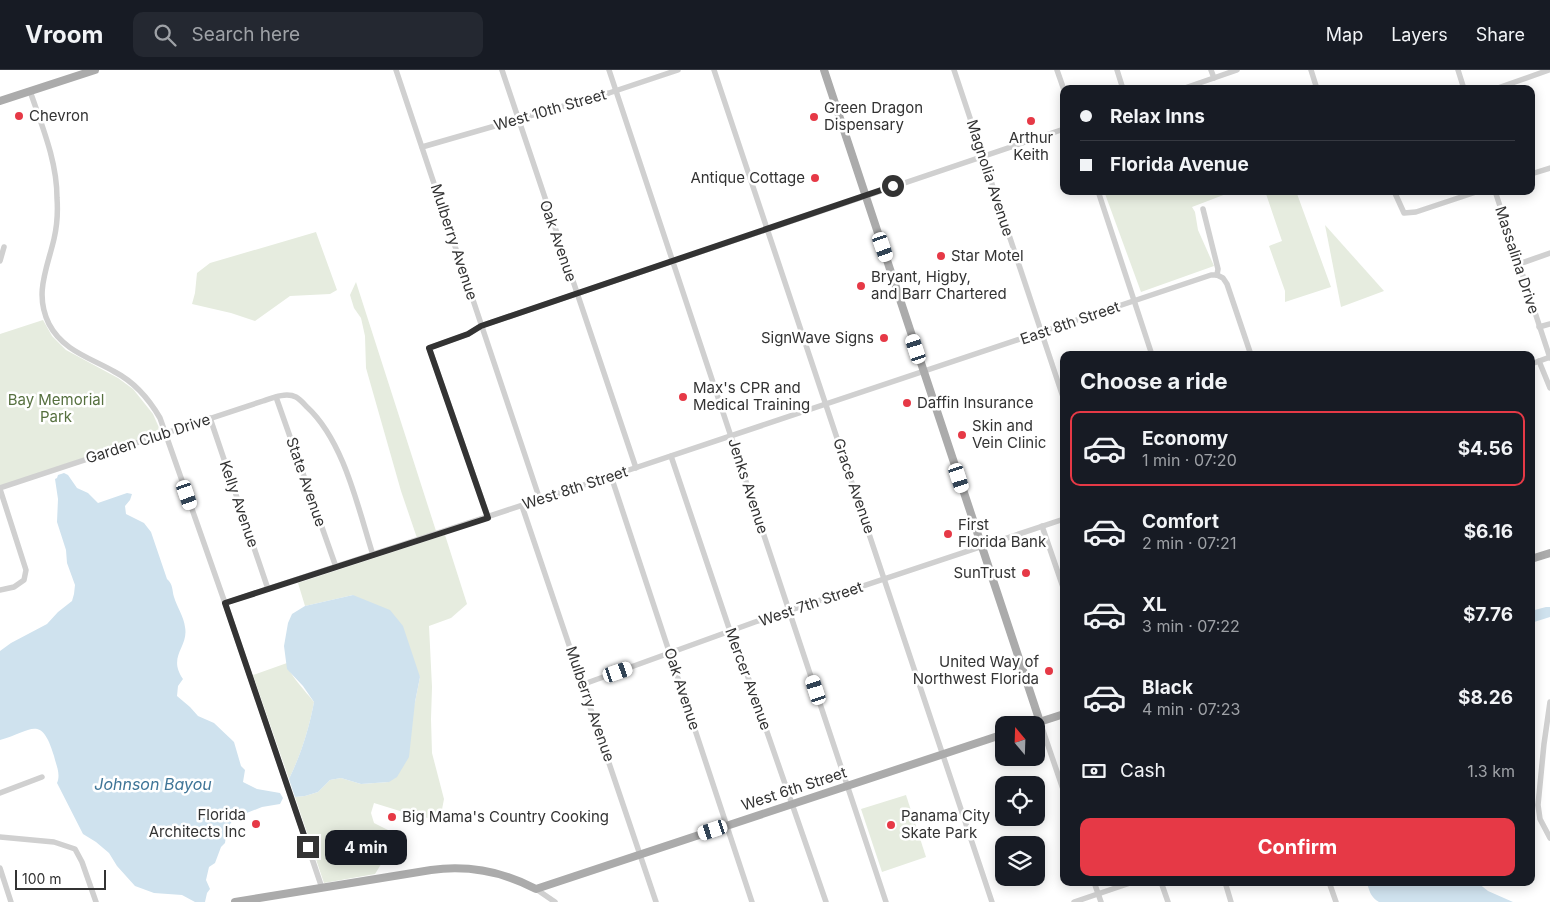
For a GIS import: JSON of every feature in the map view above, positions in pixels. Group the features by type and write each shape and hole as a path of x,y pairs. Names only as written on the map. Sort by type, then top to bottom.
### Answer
{"main road":[{"path":"0,101 94,70"},
{"path":"824,70 1038,716"},
{"path":"1535,558 1550,553"},
{"path":"1045,720 1060,715"},
{"name":"West 6th Street","path":"536,889 995,737"},
{"path":"235,902 431,870 463,868 501,874 536,889"}],"street":[{"name":"Mulberry Avenue","path":"396,70 540,500"},
{"name":"Oak Avenue","path":"502,70 636,468"},
{"name":"Jenks Avenue","path":"609,70 886,902"},
{"name":"West 10th Street","path":"422,147 616,91 678,70"},
{"name":"Grace Avenue","path":"714,70 992,902"},
{"name":"Magnolia Avenue","path":"954,70 1060,388"},
{"path":"1057,70 1062,85"},
{"path":"1117,70 1122,85"},
{"path":"1211,70 1214,78"},
{"path":"1194,85 1236,70"},
{"path":"1311,70 1316,85"},
{"path":"1458,70 1463,85"},
{"path":"1506,85 1549,70"},
{"path":"30,92 50,154 57,191 54,236 41,289 42,304 47,320 55,334 64,344 117,372 138,390 152,406 166,433 322,888"},
{"path":"488,518 429,348 468,334 481,326 1060,130"},
{"path":"1535,173 1550,168"},
{"path":"1099,195 1151,351"},
{"path":"1396,195 1404,214 1416,212 1467,195"},
{"name":"Massalina Drive","path":"1496,195 1550,358"},
{"path":"1203,209 1218,269 1217,274 1227,284 1250,351"},
{"path":"0,261 4,247"},
{"path":"1519,264 1550,254"},
{"name":"East 8th Street","path":"924,371 1217,274"},
{"path":"1539,327 1550,324"},
{"path":"1535,363 1550,358"},
{"path":"1540,361 1550,388"},
{"name":"West 8th Street","path":"225,603 488,518 924,371"},
{"name":"Garden Club Drive","path":"0,488 210,418 276,397 289,395 297,397 326,428 338,451 373,555"},
{"name":"State Avenue","path":"276,397 336,567"},
{"name":"Kelly Avenue","path":"210,418 268,589"},
{"name":"Mercer Avenue","path":"671,456 729,628 732,631 826,902"},
{"name":"Oak Avenue","path":"611,476 752,902"},
{"path":"0,488 26,570 24,580 14,587 0,590"},
{"name":"Mulberry Avenue","path":"522,506 584,684 656,902"},
{"name":"West 7th Street","path":"584,684 789,611 1060,520"},
{"path":"1042,526 1060,578"},
{"path":"1550,702 1547,743 1538,809 1542,824 1550,838"},
{"path":"1045,737 1060,780"},
{"path":"0,793 42,776"},
{"path":"0,836 54,842 75,849 82,862 96,902"},
{"path":"0,868 11,902"},
{"path":"1095,886 1100,902"},
{"path":"1074,902 1121,886"},
{"path":"1162,886 1168,902"},
{"path":"1226,886 1231,902"},
{"path":"1331,886 1336,902"},
{"path":"536,889 555,902"}],"green space":[{"path":"1105,195 1224,195 1192,207 1195,212 1198,230 1214,266 1141,292"},
{"path":"1266,195 1297,195 1331,287 1285,302 1285,291 1269,246 1282,241"},
{"path":"1325,225 1384,291 1341,307"},
{"path":"316,232 337,290 330,294 290,296 255,321 192,304 197,273 210,263"},
{"path":"356,282 436,531 417,538 401,491 366,368 365,336 361,318 354,308 350,295"},
{"name":"Bay Memorial Park","path":"43,320 52,336 66,350 118,378 133,389 153,414 160,430 156,434 0,486 0,334"},
{"path":"445,535 467,604 451,618 429,626 432,687 432,753 444,799 440,820 416,816 374,803 371,813 374,823 398,835 399,842 375,874 324,883 295,797 318,792 330,780 341,778 361,784 389,782 415,702 420,677 353,595 305,606 298,583"},
{"path":"287,663 294,677 314,702 304,741 289,779 253,675"},
{"name":"Panama City Skate Park","path":"906,795 926,857 882,872 861,809"}],"water":[{"name":"Johnson Bayou","path":"64,473 68,475 77,488 88,493 98,503 127,493 132,494 125,506 126,514 144,523 151,532 184,623 184,640 177,664 183,679 178,686 177,696 198,716 214,723 234,742 241,766 245,770 243,782 257,789 280,793 283,798 280,804 262,807 234,818 227,829 225,843 221,847 215,863 209,867 206,880 210,889 205,902 195,902 182,895 154,893 135,886 117,866 109,853 83,834 57,783 58,773 49,743 44,734 39,730 27,730 0,740 0,651 47,624 72,601 74,594 75,585 67,563 66,550 57,522 58,499 55,479 58,475"},
{"path":"353,595 390,610 403,626 420,677 415,702 409,757 397,777 389,782 361,784 341,778 330,780 318,792 295,797 289,779 304,741 314,702 303,686 287,669 284,646 288,623 292,614 305,606"},
{"path":"1550,607 1550,617 1535,622 1535,610"},
{"path":"1368,886 1482,886 1488,891 1513,902 1379,902 1372,896"}],"place":[{"name":"Chevron","path":"19,116"},
{"name":"Green Dragon Dispensary","path":"814,117"},
{"name":"Arthur Keith","path":"1031,121"},
{"name":"Antique Cottage","path":"815,178"},
{"name":"Star Motel","path":"941,256"},
{"name":"Bryant, Higby, and Barr Chartered","path":"861,286"},
{"name":"SignWave Signs","path":"884,338"},
{"name":"Max's CPR and Medical Training","path":"683,397"},
{"name":"Daffin Insurance","path":"907,403"},
{"name":"Skin and Vein Clinic","path":"962,435"},
{"name":"First Florida Bank","path":"948,534"},
{"name":"SunTrust","path":"1026,573"},
{"name":"United Way of Northwest Florida","path":"1049,671"},
{"name":"Big Mama's Country Cooking","path":"392,817"},
{"name":"Florida Architects Inc","path":"256,824"},
{"name":"Panama City Skate Park","path":"891,825"}],"route":[{"path":"308,847 225,603 488,518 429,348 468,334 481,326 893,186"}]}
